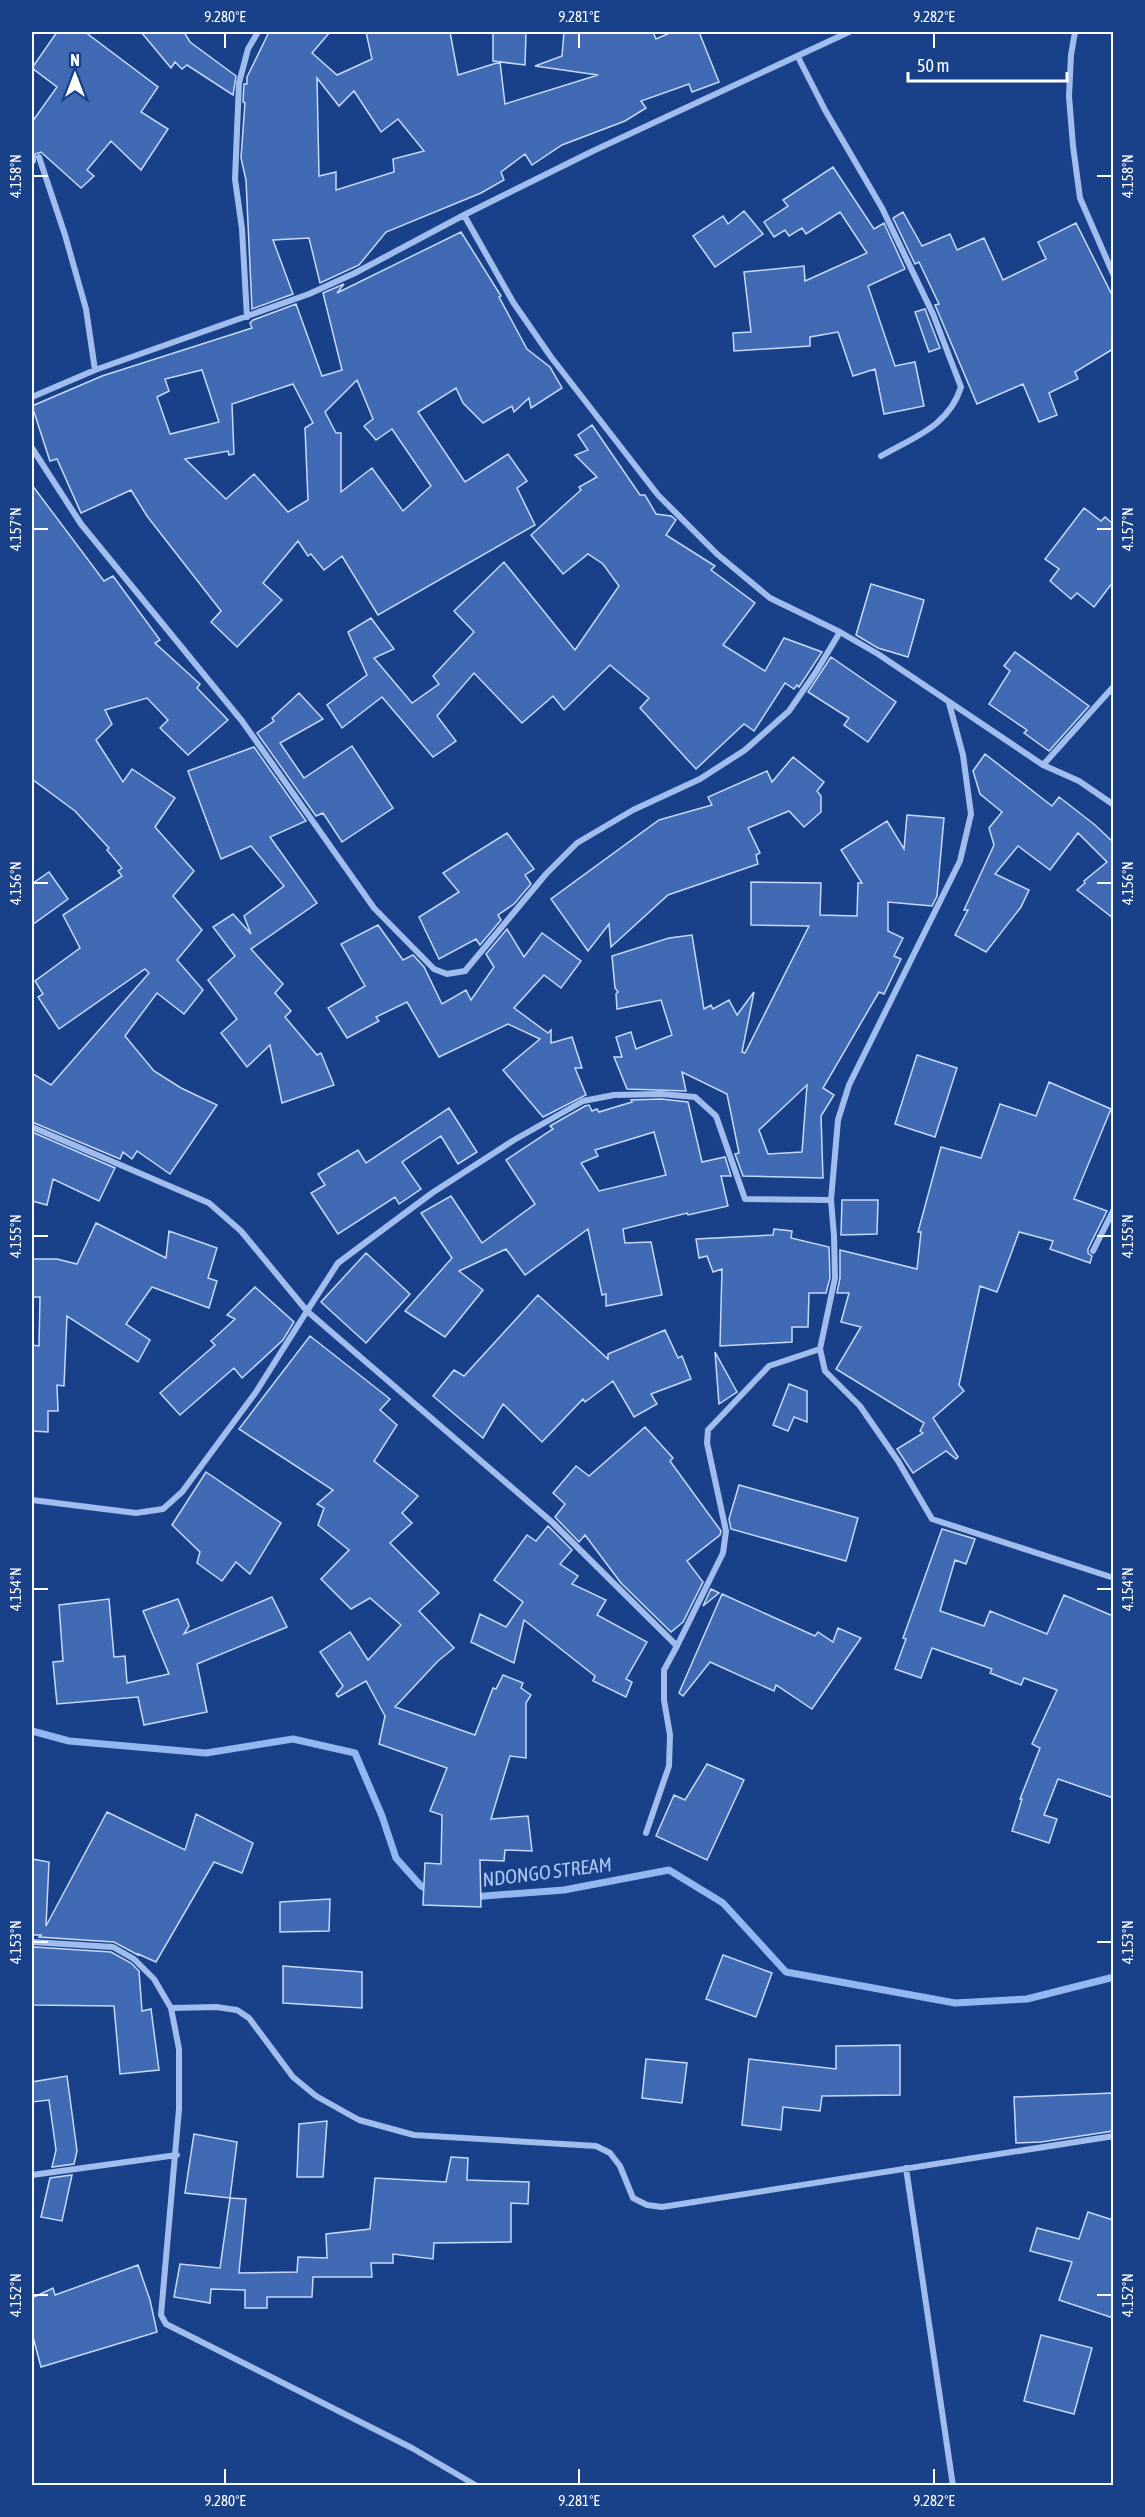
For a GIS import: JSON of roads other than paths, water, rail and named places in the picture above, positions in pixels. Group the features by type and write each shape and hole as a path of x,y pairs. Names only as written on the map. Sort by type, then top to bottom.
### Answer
{"street":[{"path":"247,317 242,229 235,179 239,83 248,49 258,32"},
{"path":"32,397 95,370 309,294 355,273 464,215 596,150 849,32"},
{"path":"1076,32 1071,55 1069,96 1080,198 1113,276"},
{"path":"798,57 830,120 882,208 933,314 961,387 957,399 944,419 880,456"},
{"path":"39,157 86,309 95,370"},
{"path":"464,215 513,302 551,357 658,495 749,583 770,598 840,632 878,654 1043,765 1079,781 1113,805"},
{"path":"32,448 81,524 242,721 374,908 434,969 447,974 465,971 546,874 577,843 633,810 700,779 746,750 789,711 840,632"},
{"path":"1043,765 1113,686"},
{"path":"949,703 963,755 971,814 960,861 849,1084 838,1120 831,1200 835,1278 820,1349 825,1371 860,1406 898,1461 932,1519 1113,1578"},
{"path":"32,1500 136,1513 162,1509 182,1492 256,1392 338,1263 432,1193 514,1140 583,1101 625,1095 661,1094 695,1097 716,1116 746,1199 831,1200"},
{"path":"32,1127 209,1203 240,1231 307,1311 553,1524 677,1646"},
{"path":"1093,1251 1113,1209"},
{"path":"646,1833 669,1766 670,1735 664,1700 664,1670 723,1553 726,1531 707,1443 708,1430 769,1366 820,1349"},
{"path":"32,1942 112,1947 134,1959 154,1979 171,2008 179,2049 177,2155 161,2315 166,2324 412,2448 477,2486"},
{"path":"171,2008 237,2010 249,2018 293,2077 316,2096 359,2120 414,2135 596,2146 610,2153 620,2166 633,2198 646,2205 662,2207 1113,2136"},
{"path":"32,2175 177,2155"},
{"path":"906,2168 952,2486"}],"waterway":[{"name":"NDONGO STREAM","path":"32,1731 69,1741 206,1753 293,1739 355,1753 382,1816 396,1858 421,1886 430,1891"},
{"name":"NDONGO STREAM","path":"472,1897 564,1890 669,1870 723,1903 786,1972 955,2003 1027,1999 1114,1977"}]}
